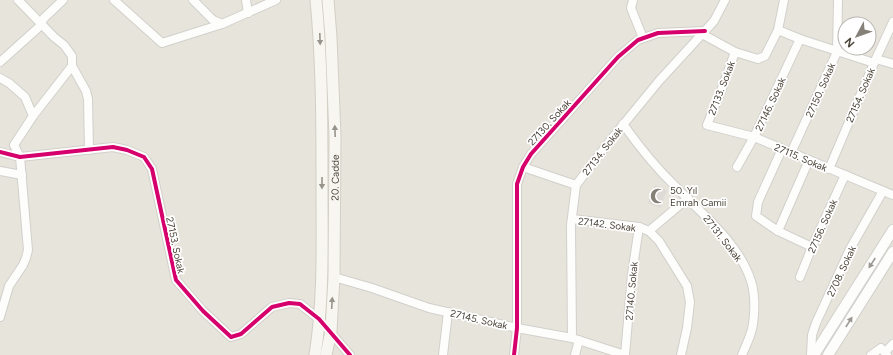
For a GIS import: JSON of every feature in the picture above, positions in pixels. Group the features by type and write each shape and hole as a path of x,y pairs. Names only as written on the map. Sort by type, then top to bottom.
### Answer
{"main road":[{"path":"315,355 322,281 322,111 320,34 316,0"},
{"name":"20. Cadde","path":"326,355 331,332 334,277 335,136 328,0"}],"street":[{"path":"18,0 54,37 64,45 72,56 72,66 86,91 88,99 89,150"},
{"path":"0,62 38,27 63,0"},
{"path":"114,0 162,43 210,29 276,0"},
{"path":"192,0 213,20 222,24"},
{"path":"246,0 248,13"},
{"path":"633,0 632,8 643,38"},
{"name":"27134. Sokak","path":"575,355 572,219 576,185 623,124 659,81 714,20 725,0"},
{"path":"704,32 735,52 758,59 765,56 778,30 784,0"},
{"name":"27150. Sokak","path":"838,0 838,16"},
{"name":"27154. Sokak","path":"829,169 893,22"},
{"path":"778,30 837,52"},
{"name":"27130. Sokak","path":"514,355 517,328 517,184 523,167 531,154 618,57 638,40 658,33 704,32"},
{"name":"27146. Sokak","path":"737,167 754,137 800,39"},
{"name":"27133. Sokak","path":"706,125 721,91 735,52"},
{"name":"27150. Sokak","path":"791,153 837,52"},
{"path":"854,56 893,64"},
{"path":"0,317 9,286 23,265 28,250 20,157 14,145 33,116 72,66"},
{"path":"0,78 10,83 25,96 33,116"},
{"name":"27131. Sokak","path":"623,124 647,157 702,212 741,258 751,282 754,302 753,324 742,355"},
{"name":"27115. Sokak","path":"706,125 754,137 893,195"},
{"name":"27153. Sokak","path":"0,152 20,157 114,147 127,150 144,157 152,169 176,280 203,311 231,337 241,334 272,307 289,303 300,304 319,319 350,355"},
{"path":"782,148 758,202 756,216 778,231 812,247"},
{"path":"778,231 810,160"},
{"path":"523,167 576,185"},
{"path":"0,171 22,175"},
{"name":"27156. Sokak","path":"800,277 845,175"},
{"name":"2708. Sokak","path":"812,355 812,335 816,323 850,249 883,191"},
{"path":"649,231 688,198"},
{"name":"27142. Sokak","path":"572,219 638,227 649,231 659,241 687,286 690,302 687,328 681,355"},
{"name":"27140. Sokak","path":"625,355 632,274 638,227"},
{"path":"812,355 893,230"},
{"path":"828,355 893,252"},
{"name":"27145. Sokak","path":"334,277 372,288 429,308 517,328 575,339 625,355"},
{"path":"443,355 448,312"},
{"path":"871,355 885,352 893,344"}],"shaded area":[{"path":"0,0 893,0 893,355 0,355"}],"building":[{"name":"50. Yıl Emrah Camii","path":"655,185 667,190 660,208 648,203"}],"cycle path":[{"path":"514,355 517,328 517,184 523,167 531,154 618,57 638,40 658,33 705,31"},
{"path":"0,152 20,157 113,147 127,150 144,157 152,169 176,280 203,311 231,337 241,334 272,307 289,303 300,304 319,319 350,355"}],"place":[{"name":"50. Yıl Emrah Camii","path":"658,196"}]}
